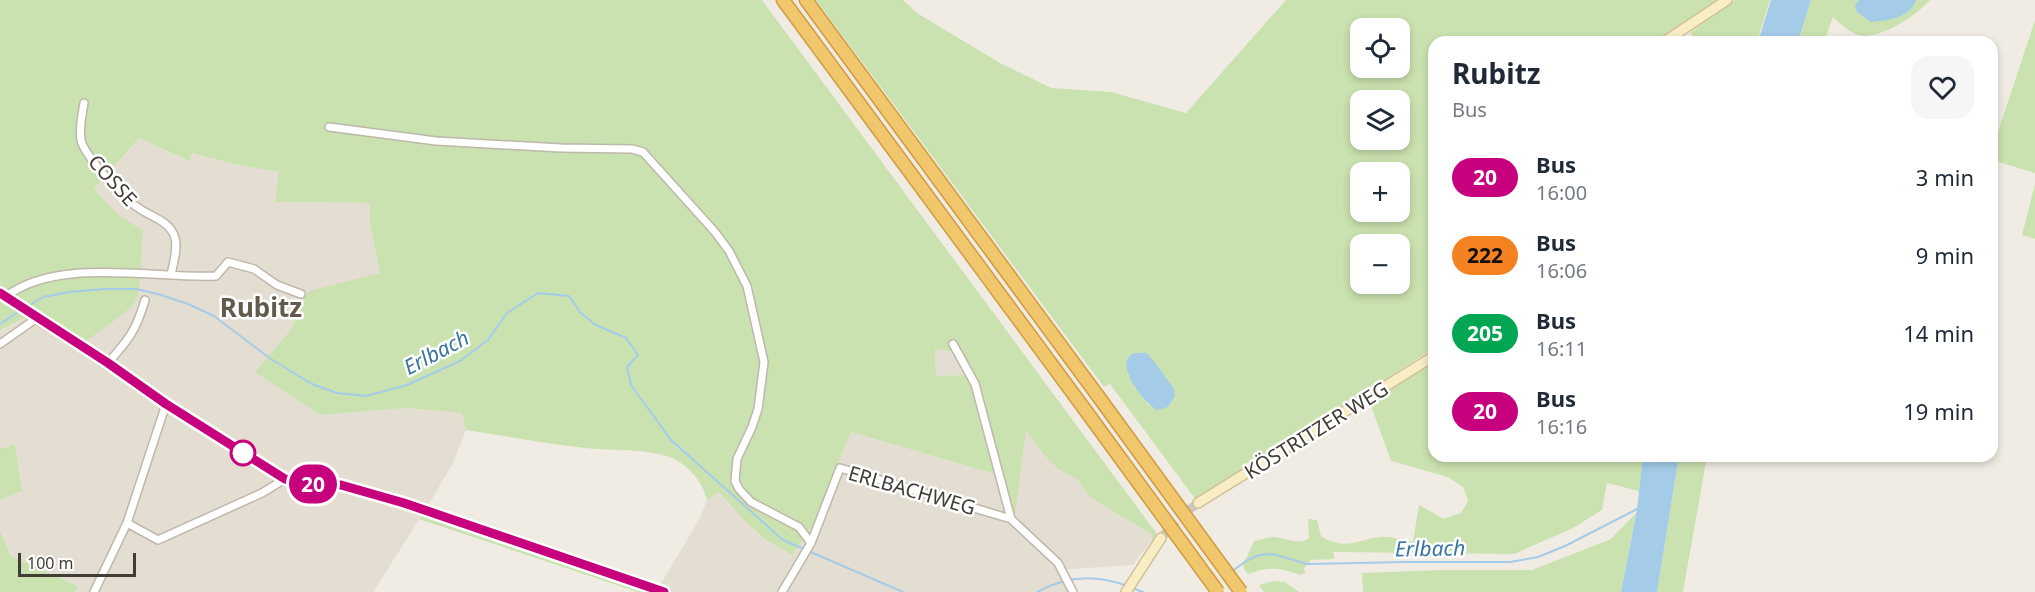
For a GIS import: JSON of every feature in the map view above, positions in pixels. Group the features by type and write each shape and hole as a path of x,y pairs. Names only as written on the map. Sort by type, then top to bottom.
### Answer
{"highway":[{"path":"783,0 1218,592"},
{"path":"806,0 1241,592"}],"main road":[{"path":"1673,36 1727,0"},
{"path":"3,295 108,363 166,404 285,479 305,483 341,485 404,503 662,591"},
{"name":"KÖSTRITZER WEG","path":"1198,503 1428,360"},
{"path":"1126,592 1161,538"}],"street":[{"name":"COSSE","path":"84,103 80,129 82,142 89,155 120,192 137,208 162,220 170,228 175,238 171,275"},
{"path":"329,127 436,141 561,148 632,149 643,152 715,232 729,252 747,286 764,362 758,410 737,459 735,481 751,502 799,526 809,546"},
{"path":"3,295 25,284 46,278 79,274 128,271 216,276 228,262 254,270 277,285 301,294"},
{"path":"108,363 129,339 137,325 145,300"},
{"path":"0,344 35,317"},
{"path":"953,344 975,384 1011,519 1058,563 1073,592"},
{"path":"94,592 127,523 166,404"},
{"name":"ERLBACHWEG","path":"782,592 804,558 840,468 1011,519"},
{"path":"127,523 158,540 262,493 285,479"}],"shaded area":[{"path":"139,138 188,161 191,153 233,164 280,172 276,202 370,203 370,224 380,273 304,297 292,328 256,372 320,415 405,408 462,413 466,430 454,461 373,592 76,592 78,586 11,556 0,531 0,500 22,491 15,444 0,449 0,332 32,314 139,275 142,231 116,213 94,189"},
{"path":"935,349 954,352 977,383 1015,514 1026,429 1044,455 1059,470 1077,479 1091,498 1151,534 1152,540 1133,565 1058,570 1069,592 656,592 700,518 707,500 719,491 743,519 767,541 792,555 811,529 851,432 995,474 972,385 966,375 936,376"}],"green space":[{"path":"0,0 762,0 1157,534 1152,540 1151,534 1091,498 1077,479 1059,470 1044,455 1026,430 1015,516 977,383 954,352 935,349 936,376 966,375 972,385 995,474 851,432 811,529 792,555 767,541 719,492 707,500 702,487 688,468 676,460 659,454 596,449 466,430 462,413 405,408 320,415 255,372 292,328 304,296 310,291 380,273 370,224 370,203 275,202 279,172 233,164 192,153 189,161 139,138 94,189 116,213 143,231 140,280 135,302 86,341 32,314 0,331"},
{"path":"816,0 903,0 917,13 1000,63 1051,88 1111,92 1186,113 1286,0 1719,0 1662,36 1428,36 1428,352 1196,500 1110,384 1104,387","holes":["1127,373 1174,389 1172,402 1149,405"]},
{"path":"1735,0 1770,0 1759,36 1692,36 1690,33"},
{"path":"1811,0 1930,0 1909,18 1873,35 1860,36 1847,30 1833,17 1826,36 1800,36"},
{"path":"2035,20 2035,173 1998,162 1998,132"},
{"path":"2035,184 2035,239 2022,235"},
{"path":"1428,366 1428,462 1642,462 1639,491 1607,483 1602,510 1573,528 1514,554 1333,552 1335,558 1311,560 1304,568 1305,573 1300,575 1275,569 1249,574 1243,565 1254,541 1274,537 1305,540 1309,538 1308,519 1317,520 1321,536 1337,543 1344,544 1384,537 1413,542 1419,505 1444,519 1461,513 1468,501 1463,487 1448,477 1391,461 1370,403"},
{"path":"15,444 22,491 0,500 0,449"},
{"path":"1678,462 1706,462 1683,592 1657,592"},
{"path":"428,506 573,557 660,584 656,592 638,592 419,519"},
{"path":"1636,513 1621,592 1363,592 1362,573 1532,570 1611,539"},
{"path":"0,531 11,556 78,586 76,592 0,592"},
{"path":"1274,581 1285,582 1299,592 1264,592 1259,585"}],"water":[{"path":"1771,0 1811,0 1800,36 1760,36"},
{"path":"1859,0 1916,0 1903,15 1871,22 1857,12 1855,6"},
{"path":"1134,353 1146,353 1174,389 1175,396 1168,407 1157,410 1151,406 1132,383 1126,365 1128,358"},
{"path":"1642,462 1678,462 1657,592 1621,592 1637,509"}],"waterway":[{"name":"Erlbach","path":"25,308 43,297 69,292 136,289 158,294 214,316 271,359 312,384 337,393 366,396 407,385 460,361 488,340 507,313 538,293 569,296 580,312 594,324 626,338 638,355 627,367 631,385 671,440 783,540 903,592"},
{"name":"Erlbach","path":"0,324 20,311"},
{"name":"Erlbach","path":"1231,572 1259,555 1273,554 1307,564 1510,562 1538,557 1565,546 1639,508"},
{"name":"Erlbach","path":"1037,592 1059,583 1081,578 1093,578 1127,586"},
{"name":"Erlbach","path":"1132,588 1143,592"}],"tunnel":[{"path":"1161,538 1179,518 1198,503"}],"bus line":[{"name":"20","path":"0,293 32,316 108,363 166,404 285,479 305,483 341,485 404,503 664,592"}],"district":[{"name":"Rubitz","path":"261,307"}]}
